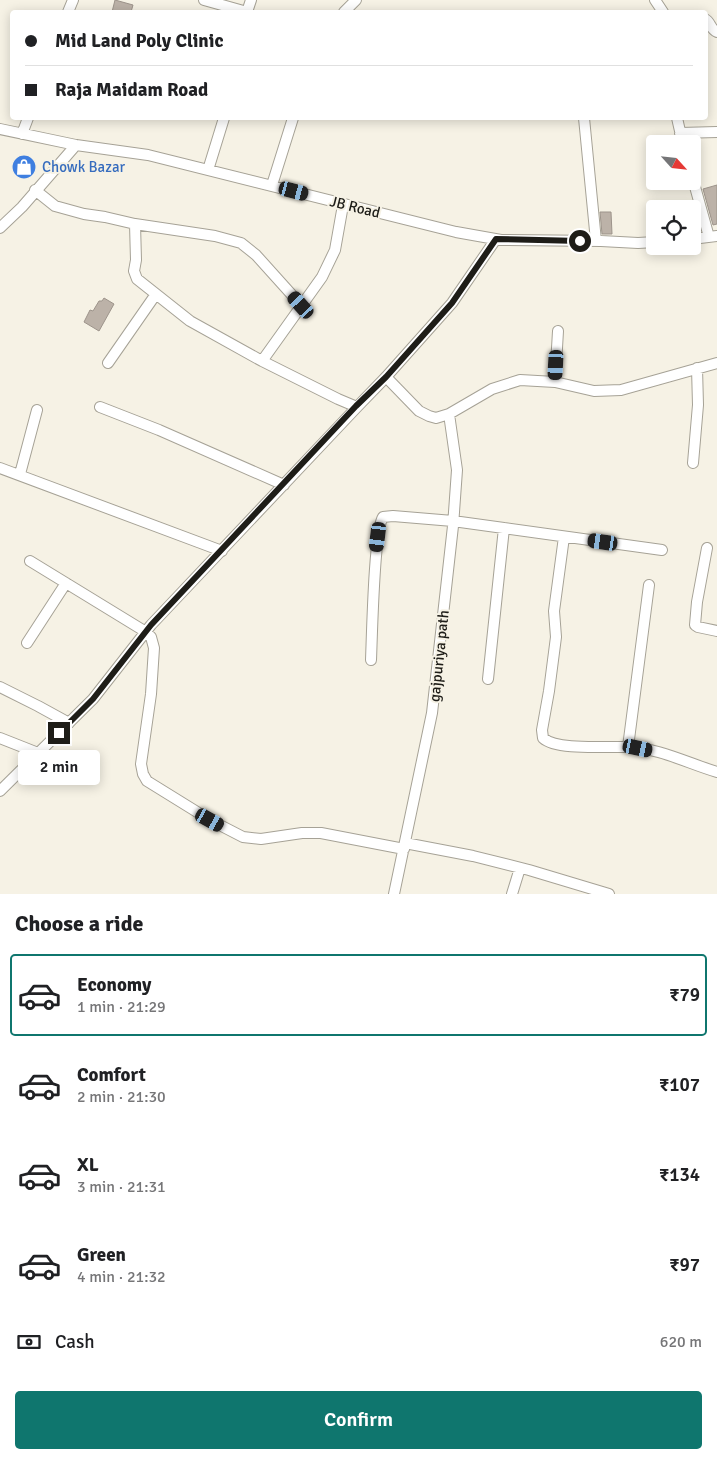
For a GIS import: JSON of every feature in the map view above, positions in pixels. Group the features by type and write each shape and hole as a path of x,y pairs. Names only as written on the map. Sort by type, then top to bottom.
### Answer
{"street":[{"path":"204,0 240,10"},
{"path":"346,10 356,0"},
{"path":"708,20 713,30 717,32"},
{"path":"22,134 27,120"},
{"path":"208,170 223,120"},
{"path":"272,185 291,120"},
{"path":"584,120 596,241"},
{"path":"677,120 680,133 717,132"},
{"name":"JB Road","path":"0,129 76,145 148,156 272,185 343,205 456,232 496,239 646,243"},
{"path":"0,228 22,207 76,145"},
{"path":"36,190 55,206 84,214 215,236 241,243 256,255 301,305"},
{"path":"697,190 713,237"},
{"path":"262,361 322,277 330,262 335,250 343,205"},
{"path":"135,224 135,275 137,279 190,321 262,361 356,406"},
{"path":"0,791 93,699 146,632 356,406 386,377 452,303 496,239"},
{"path":"108,363 156,294"},
{"path":"555,382 558,331"},
{"path":"386,377 419,411 436,418 450,414 481,394 520,380 555,382 594,391 621,390 717,363"},
{"path":"693,464 698,405 697,368"},
{"path":"100,407 284,485"},
{"path":"20,474 37,410"},
{"name":"gajpuriya path","path":"394,894 432,712 453,521 456,470 450,414"},
{"path":"0,468 222,551"},
{"path":"371,660 377,550 381,520 388,516 453,521 662,550"},
{"path":"488,679 504,528"},
{"path":"564,537 554,610 556,637 542,730 543,738 552,744 628,747 672,755 717,772"},
{"path":"707,548 697,602 695,625 717,631"},
{"path":"30,561 146,632 150,637 154,648 151,694 141,764 143,774 148,781 210,820 243,837 261,839 302,833 321,833 473,856 602,893"},
{"path":"27,643 66,583"},
{"path":"628,747 649,585"},
{"path":"0,687 69,723"},
{"path":"0,738 38,753"},
{"path":"512,894 520,868"}],"building":[{"path":"115,0 133,5 132,10 112,10"},
{"path":"717,185 717,224 713,225 703,189"},
{"path":"600,212 611,212 612,234 602,234"},
{"path":"104,298 114,304 99,331 84,322 90,310 93,311 99,301 102,301"}],"place":[{"name":"Chowk Bazar","path":"24,167"}],"route":[{"path":"59,733 93,699 151,625 356,406 387,376 452,303 496,239 580,241"}]}
